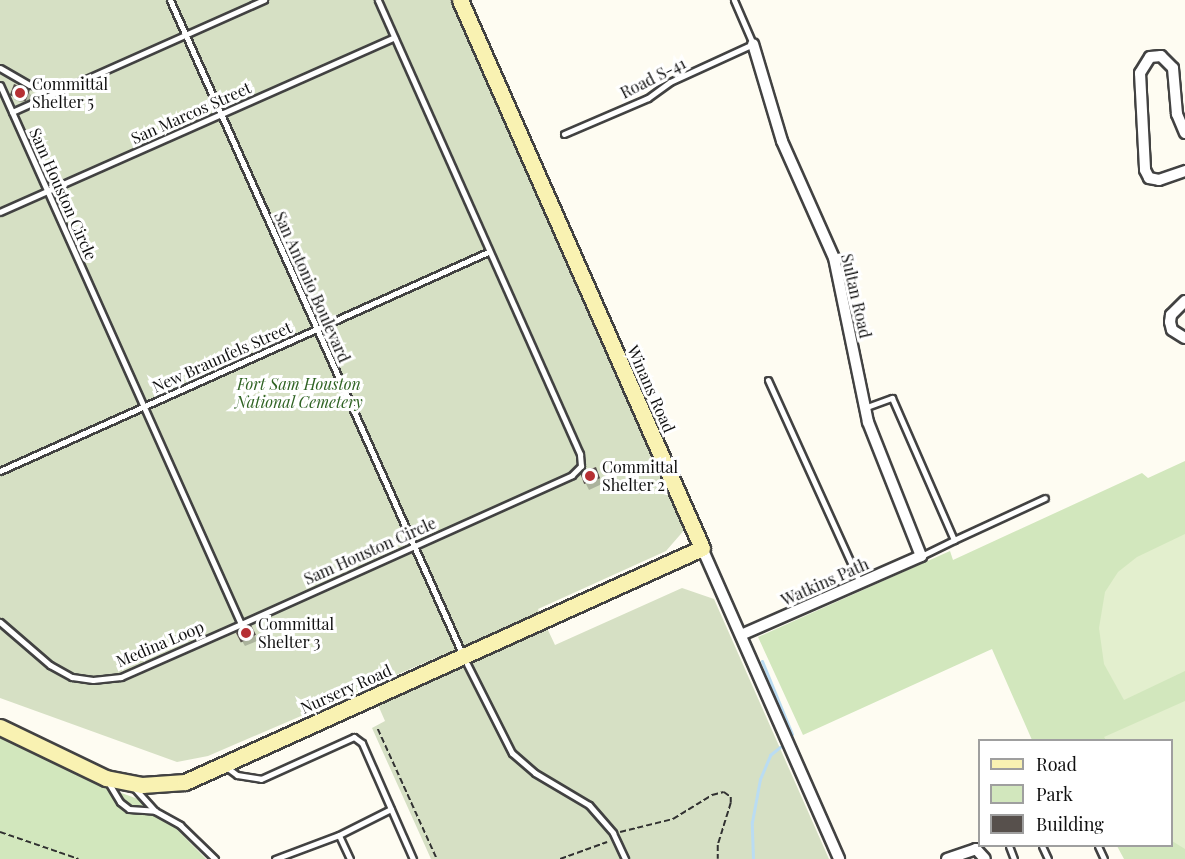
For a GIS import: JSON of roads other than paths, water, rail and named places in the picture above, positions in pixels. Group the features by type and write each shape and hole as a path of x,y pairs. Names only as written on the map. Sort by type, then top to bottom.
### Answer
{"street":[{"name":"Winans Road","path":"460,0 839,859"},
{"name":"Sultan Road","path":"753,44 783,141 837,269 864,408 921,556"},
{"path":"1185,133 1177,114 1173,68 1161,56 1150,57 1140,73 1145,170 1149,178 1159,180 1185,171"},
{"path":"1185,301 1171,315 1170,322 1172,330 1185,338"},
{"name":"Nursery Road","path":"0,727 106,778 130,784 185,782 702,548"},
{"name":"Watkins Path","path":"741,635 921,556"},
{"path":"947,859 968,850 984,856"}],"lane":[{"name":"San Antonio Boulevard","path":"170,0 460,649"},
{"path":"12,112 264,0"},
{"name":"Sam Houston Circle","path":"0,85 241,624 572,475 581,466 580,454 488,252 378,0"},
{"path":"734,0 753,44"},
{"name":"San Marcos Street","path":"0,212 394,37"},
{"name":"Road S-41","path":"564,134 648,98 670,82 753,44"},
{"path":"0,68 21,82 40,87 71,86"},
{"name":"New Braunfels Street","path":"0,471 488,252"},
{"path":"768,380 860,583"},
{"path":"864,408 892,398 954,540"},
{"path":"921,556 1045,498"},
{"name":"Medina Loop","path":"0,621 50,665 72,677 93,680 121,677 241,624"},
{"path":"467,664 512,753 535,773 589,805 615,836 625,859"},
{"path":"224,765 237,775 261,779 354,737 362,743 412,859"},
{"path":"106,778 114,795 129,809 155,811"},
{"path":"130,784 155,811 180,825 215,859"},
{"path":"275,859 339,834 391,809"},
{"path":"339,834 350,859"}],"waterway":[{"path":"762,661 792,734"},
{"path":"753,859 752,822 760,779 770,755 780,747"}],"place":[{"name":"Committal Shelter 5","path":"20,93"},
{"name":"Committal Shelter 2","path":"590,476"},
{"name":"Committal Shelter 3","path":"246,633"}],"park label":[{"name":"Fort Sam Houston National Cemetery","path":"299,393"}]}
